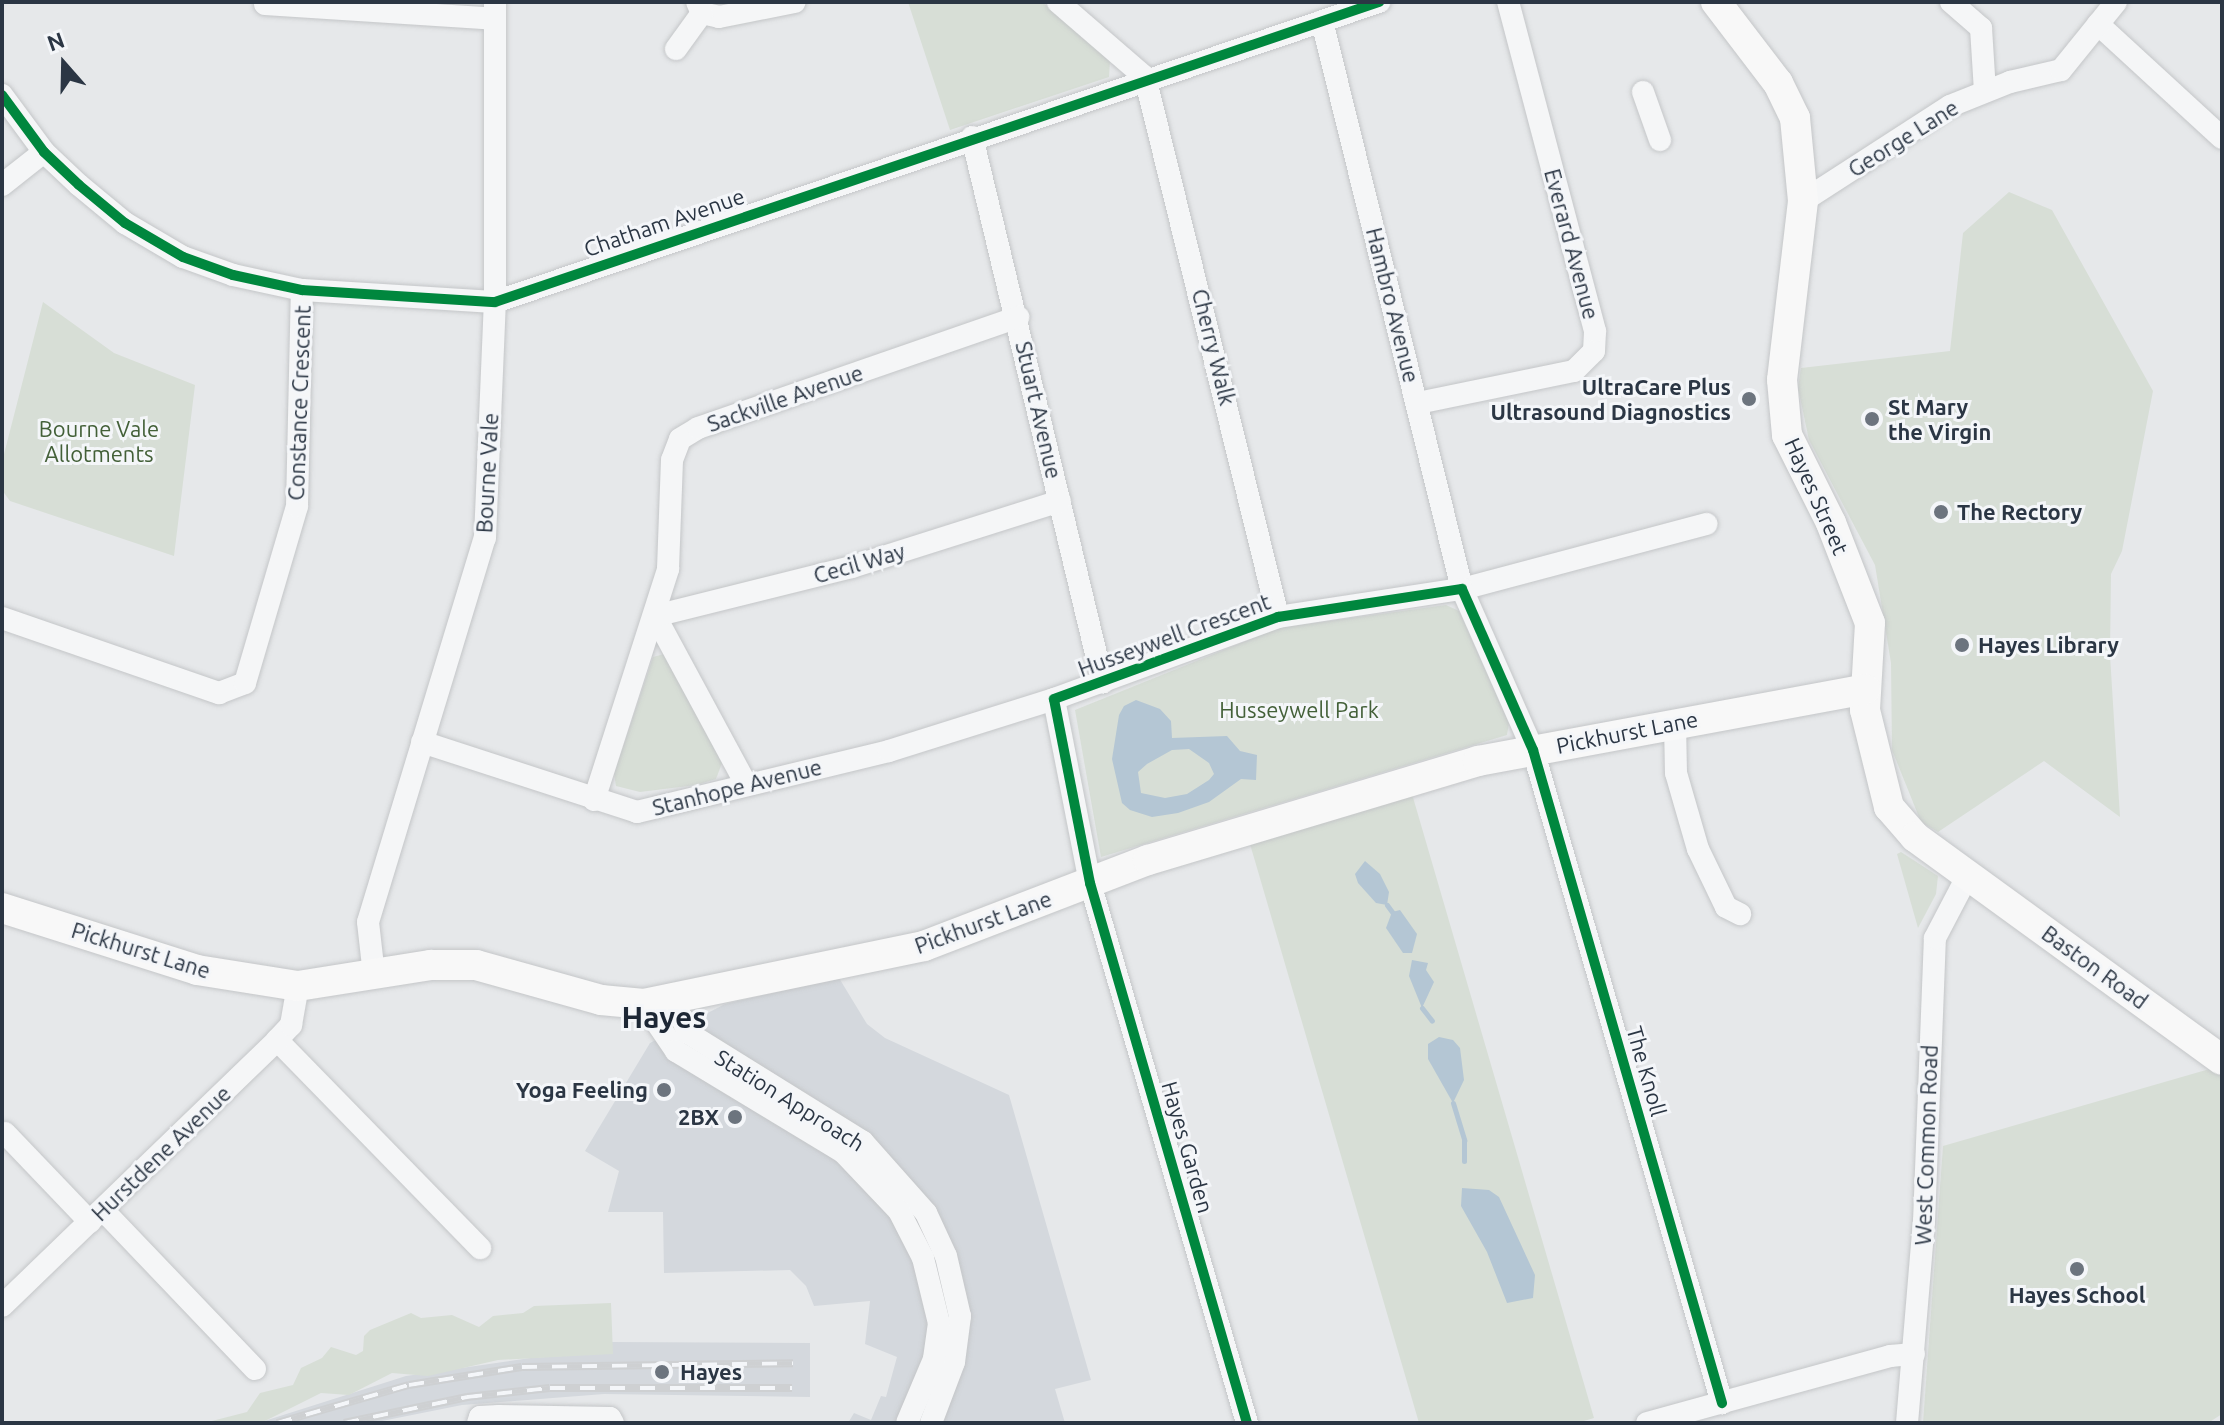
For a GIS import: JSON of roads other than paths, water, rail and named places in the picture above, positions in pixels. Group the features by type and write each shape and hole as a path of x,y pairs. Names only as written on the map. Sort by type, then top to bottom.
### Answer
{"main road":[{"name":"Hayes Street","path":"1716,2 1787,99 1795,118 1803,201 1782,380 1787,435 1831,523 1870,623 1870,670 1865,689 1865,710 1889,807 1915,837 1968,875"},
{"name":"Pickhurst Lane","path":"2,908 197,970 298,986 431,965 476,965 601,1000 658,1001 924,946 1090,883 1246,830 1478,761 1865,689"},
{"name":"Baston Road","path":"1968,875 2222,1060"}],"street":[{"path":"676,49 699,7 719,17 795,2"},
{"path":"1058,2 1145,77"},
{"name":"Chatham Avenue","path":"2,95 44,152 148,238 233,275 302,290 495,302 1145,77 1379,2"},
{"name":"Everard Avenue","path":"1418,403 1574,371 1594,351 1595,331 1508,2"},
{"path":"1951,2 1981,28 1985,91"},
{"name":"George Lane","path":"1803,201 1950,106 1985,91 2052,75 2116,2"},
{"path":"265,4 495,10"},
{"name":"Bourne Vale","path":"374,975 368,922 485,538 495,302 495,10"},
{"name":"Hambro Avenue","path":"1322,21 1462,589"},
{"path":"2098,24 2222,138"},
{"name":"Cherry Walk","path":"1145,77 1278,617"},
{"path":"1643,92 1660,140"},
{"name":"Stuart Avenue","path":"972,137 1018,317 1103,683"},
{"path":"2,185 44,152"},
{"name":"Constance Crescent","path":"2,618 219,693 245,683 297,506 302,290"},
{"name":"Sackville Avenue","path":"594,800 668,569 672,460 680,439 698,428 1018,317"},
{"name":"Cecil Way","path":"655,616 852,567 1060,501"},
{"name":"Husseywell Crescent","path":"1054,699 1278,617 1462,589 1706,524"},
{"path":"1462,589 1533,750"},
{"path":"655,616 746,784"},
{"path":"1054,699 1090,883"},
{"name":"Stanhope Avenue","path":"422,742 509,767 594,800 637,812 889,751 1054,699"},
{"path":"1675,722 1676,773 1698,849 1726,907 1740,914"},
{"name":"The Knoll","path":"1533,750 1722,1403"},
{"name":"West Common Road","path":"1907,1423 1914,1354 1935,938 1968,875"},
{"name":"Hayes Garden","path":"1090,883 1247,1423"},
{"name":"Hurstdene Avenue","path":"2,1306 291,1025 298,986"},
{"name":"Station Approach","path":"658,1001 676,1051 843,1152 899,1211 923,1258 939,1323 934,1359 907,1423"},
{"name":"Station Approach","path":"658,1001 688,1033 863,1142 926,1213 953,1277 960,1316 954,1362 931,1423"},
{"path":"277,1040 480,1248"},
{"path":"5,1133 255,1369"},
{"path":"1647,1423 1890,1356 1914,1354"},
{"path":"478,1423 480,1417 499,1416 616,1418"}],"water":[{"path":"1136,700 1160,709 1171,721 1172,738 1227,736 1240,751 1257,755 1256,780 1241,779 1209,802 1178,813 1152,817 1130,810 1122,803 1112,759 1119,715 1124,706","holes":["1189,749 1209,763 1214,774 1187,794 1165,798 1141,793 1138,772 1172,750"]},
{"path":"1365,861 1380,874 1389,892 1387,905 1376,903 1358,883 1355,874"},
{"path":"1400,910 1417,934 1412,953 1403,953 1386,928 1392,912"},
{"path":"1412,960 1428,963 1426,970 1434,982 1422,1008 1409,976"},
{"path":"1439,1037 1453,1040 1460,1048 1464,1080 1453,1103 1428,1059 1428,1044"},
{"path":"1462,1188 1489,1190 1499,1197 1535,1275 1533,1298 1507,1303 1487,1252 1461,1206"}],"waterway":[{"path":"1387,905 1392,912"},
{"path":"1422,1008 1432,1021"},
{"path":"1453,1103 1464,1140 1464,1161"}],"railway":[{"path":"277,1423 409,1385 522,1367 793,1363"},
{"path":"344,1423 467,1397 550,1388 792,1388"}],"place":[{"name":"UltraCare Plus Ultrasound Diagnostics","path":"1749,399"},
{"name":"St Mary the Virgin","path":"1872,419"},
{"name":"The Rectory","path":"1941,512"},
{"name":"Hayes Library","path":"1962,645"},
{"name":"Yoga Feeling","path":"664,1090"},
{"name":"2BX","path":"735,1117"},
{"name":"Hayes School","path":"2077,1269"},
{"name":"Hayes","path":"662,1372"}],"district":[{"name":"Hayes","path":"664,1017"}],"park label":[{"name":"Bourne Vale Allotments","path":"99,440"},
{"name":"Husseywell Park","path":"1299,710"}]}
